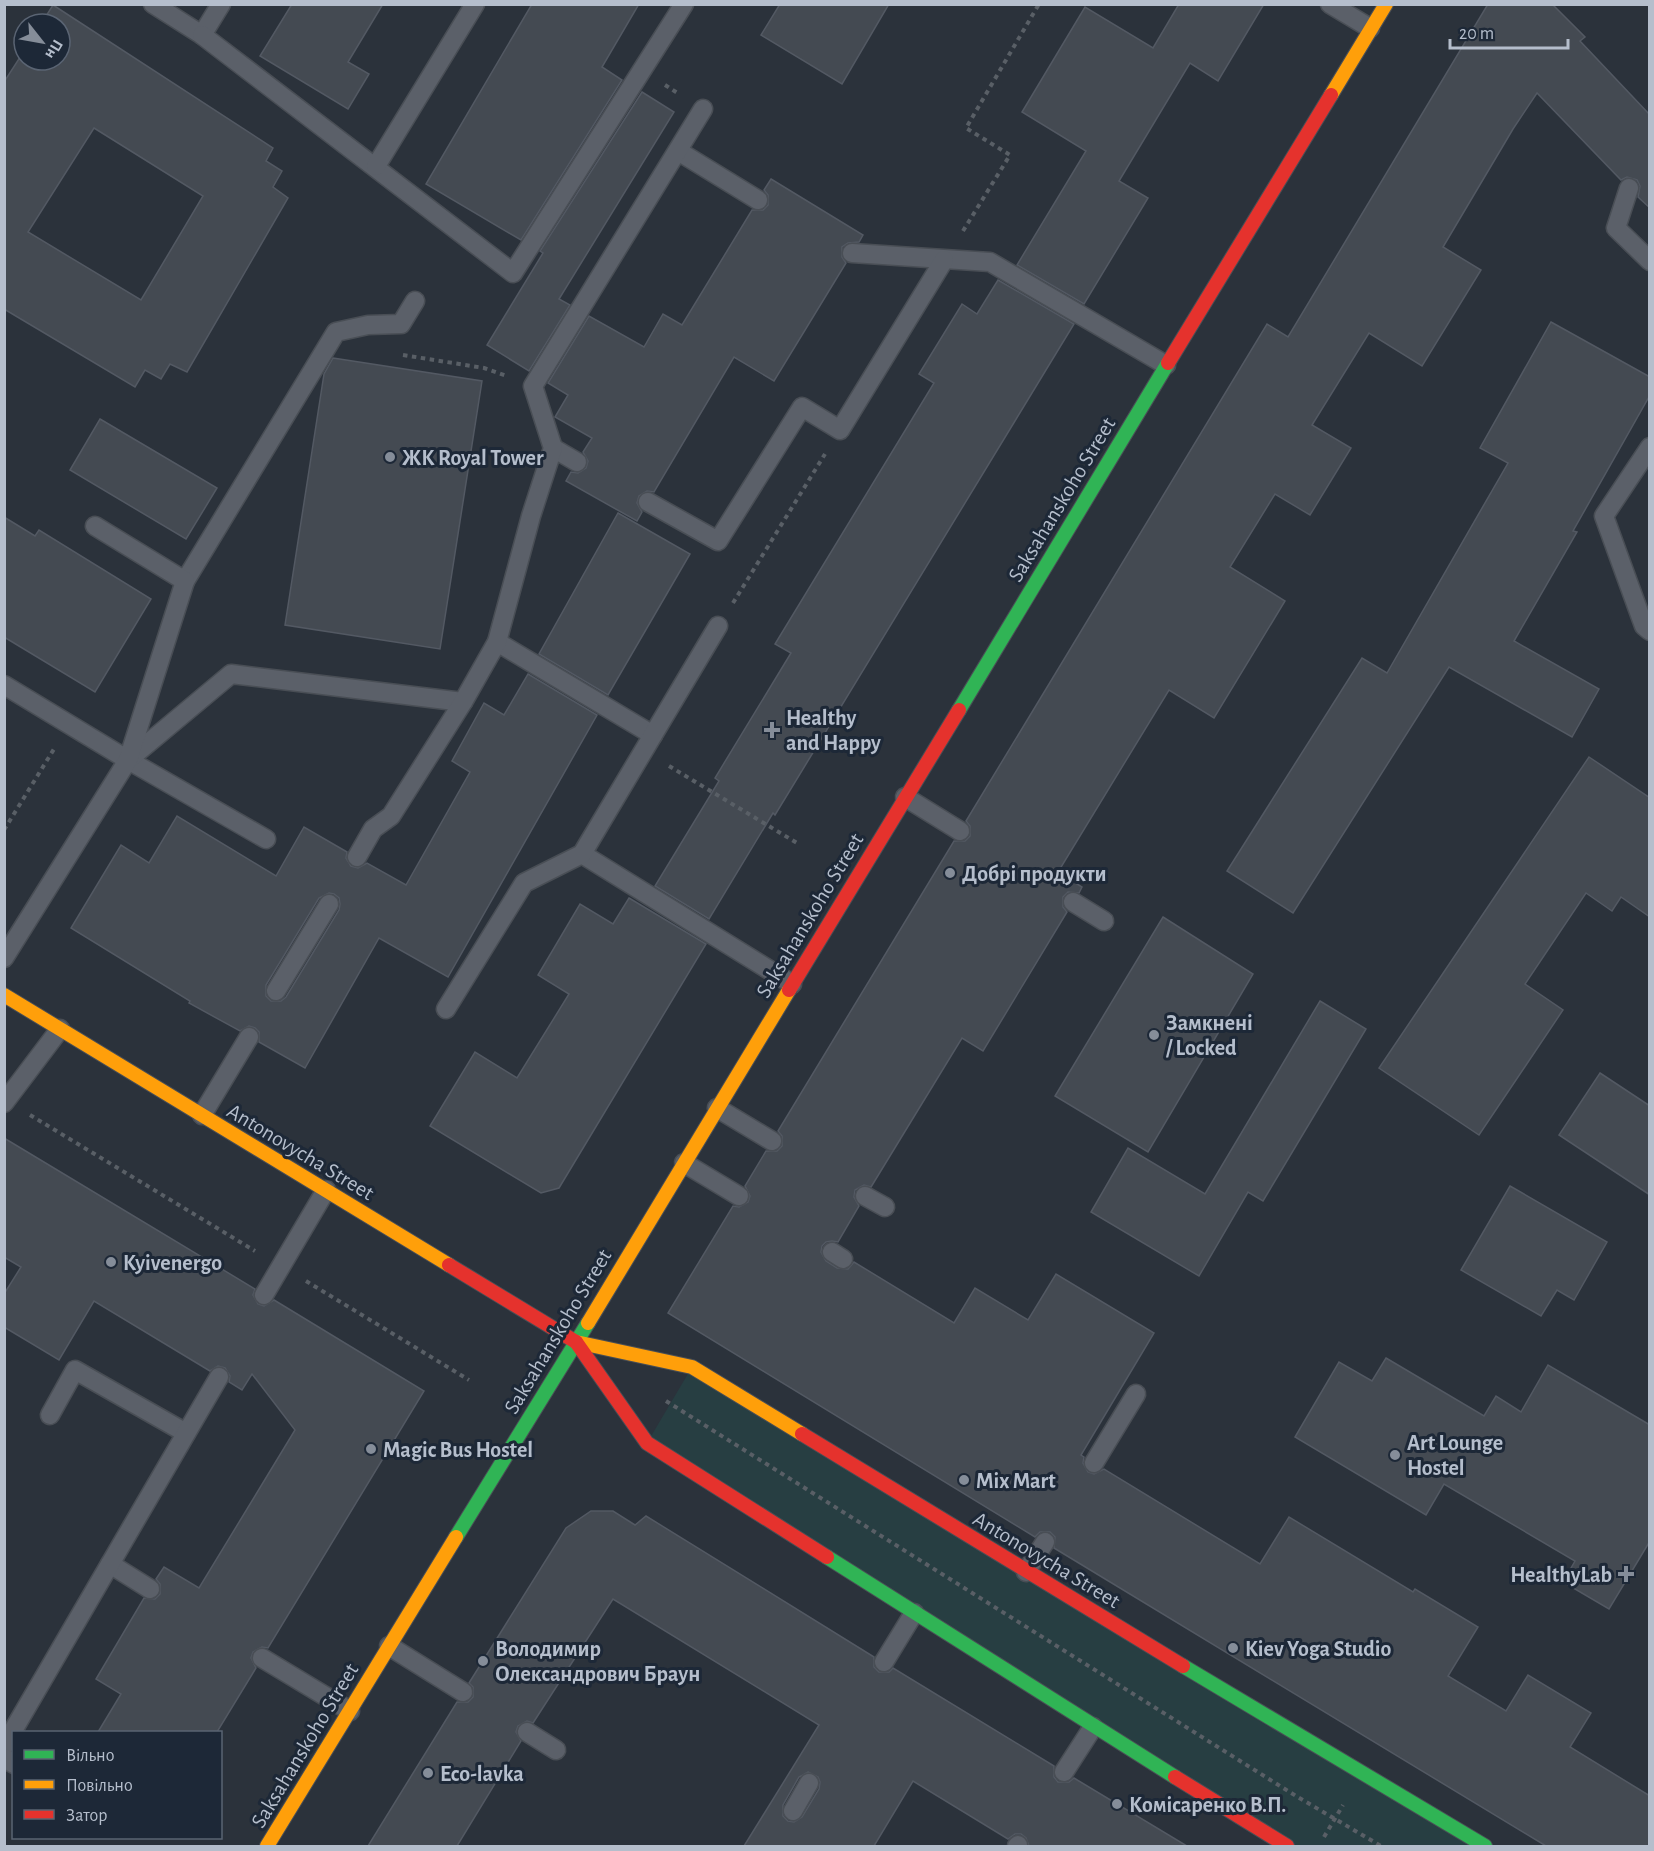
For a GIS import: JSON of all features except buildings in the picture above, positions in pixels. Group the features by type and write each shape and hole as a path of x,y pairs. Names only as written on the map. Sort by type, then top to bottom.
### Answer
{"main road":[{"name":"Saksahanskoho Street","path":"267,1846 576,1342 1386,4"},
{"name":"Antonovycha Street","path":"4,995 576,1342 692,1367 1026,1572 1485,1846"},
{"name":"Antonovycha Street","path":"576,1342 647,1443 1093,1727 1287,1846"}],"lane":[{"path":"153,4 202,35 513,273 684,4"},
{"path":"202,35 221,4"},
{"path":"376,166 476,4"},
{"path":"1330,4 1370,28"},
{"path":"357,857 374,829 391,816 463,702 497,642 531,516 553,448 533,386 703,109"},
{"path":"678,151 759,200"},
{"path":"1629,188 1616,228 1650,261"},
{"path":"852,253 990,262 1166,365"},
{"path":"648,502 718,541 802,407 840,430 944,260"},
{"path":"4,958 128,760 185,581 336,332 368,325 401,324 415,301"},
{"path":"1650,447 1604,516 1644,626 1650,631"},
{"path":"553,448 577,462"},
{"path":"95,526 185,581"},
{"path":"446,1009 524,883 582,854 718,626"},
{"path":"497,642 653,735"},
{"path":"128,760 231,674 463,702"},
{"path":"4,685 128,760 266,839"},
{"path":"905,797 960,831"},
{"path":"582,854 792,984"},
{"path":"1073,902 1104,921"},
{"path":"276,991 328,904"},
{"path":"5,1102 60,1029"},
{"path":"202,1115 249,1037"},
{"path":"717,1108 772,1141"},
{"path":"684,1163 739,1196"},
{"path":"264,1295 326,1190"},
{"path":"865,1196 885,1207"},
{"path":"50,1415 75,1370 186,1433"},
{"path":"13,1731 219,1377"},
{"path":"1094,1463 1136,1394"},
{"path":"1026,1572 1045,1542"},
{"path":"110,1564 150,1589"},
{"path":"884,1662 914,1613"},
{"path":"390,1646 463,1692"},
{"path":"262,1658 350,1711"},
{"path":"1064,1772 1093,1727"},
{"path":"4,1746 12,1732"},
{"path":"527,1732 556,1750"},
{"path":"793,1811 809,1783"}],"path":[{"path":"944,260 1010,155 966,128 1039,4"},
{"path":"641,71 703,109"},
{"path":"403,355 484,368"},
{"path":"718,626 840,430"},
{"path":"4,830 69,724"},
{"path":"698,784 797,843"},
{"path":"5,1102 469,1380"},
{"path":"676,1407 1381,1846"},
{"path":"1318,1846 1363,1773"}],"green space":[{"path":"692,1367 1485,1846 1287,1846 647,1443"}],"traffic: fast":[{"path":"959,710 1168,363"},
{"path":"456,1537 588,1323"},
{"path":"827,1557 1175,1777"},
{"path":"1183,1666 1485,1846"}],"traffic: slow":[{"path":"1331,95 1386,4"},
{"path":"588,1323 789,990"},
{"path":"4,995 449,1265"},
{"path":"576,1342 692,1367 802,1434"},
{"path":"267,1846 456,1537"}],"traffic: jam":[{"path":"1168,363 1331,95"},
{"path":"789,990 959,710"},
{"path":"449,1265 576,1342"},
{"path":"576,1342 647,1443 827,1557"},
{"path":"802,1434 1183,1666"},
{"path":"1175,1777 1287,1846"}],"place":[{"name":"ЖК Royal Tower","path":"390,457"},
{"name":"Healthy and Happy","path":"772,730"},
{"name":"Добрі продукти","path":"950,873"},
{"name":"Замкнені / Locked","path":"1154,1035"},
{"name":"Kyivenergo","path":"111,1262"},
{"name":"Magic Bus Hostel","path":"371,1449"},
{"name":"Art Lounge Hostel","path":"1395,1455"},
{"name":"Mix Mart","path":"964,1480"},
{"name":"HealthyLab","path":"1626,1574"},
{"name":"Kiev Yoga Studio","path":"1233,1648"},
{"name":"Володимир Олександрович Браун","path":"483,1661"},
{"name":"Eco-lavka","path":"428,1773"},
{"name":"Комісаренко В.П.","path":"1117,1804"}]}
